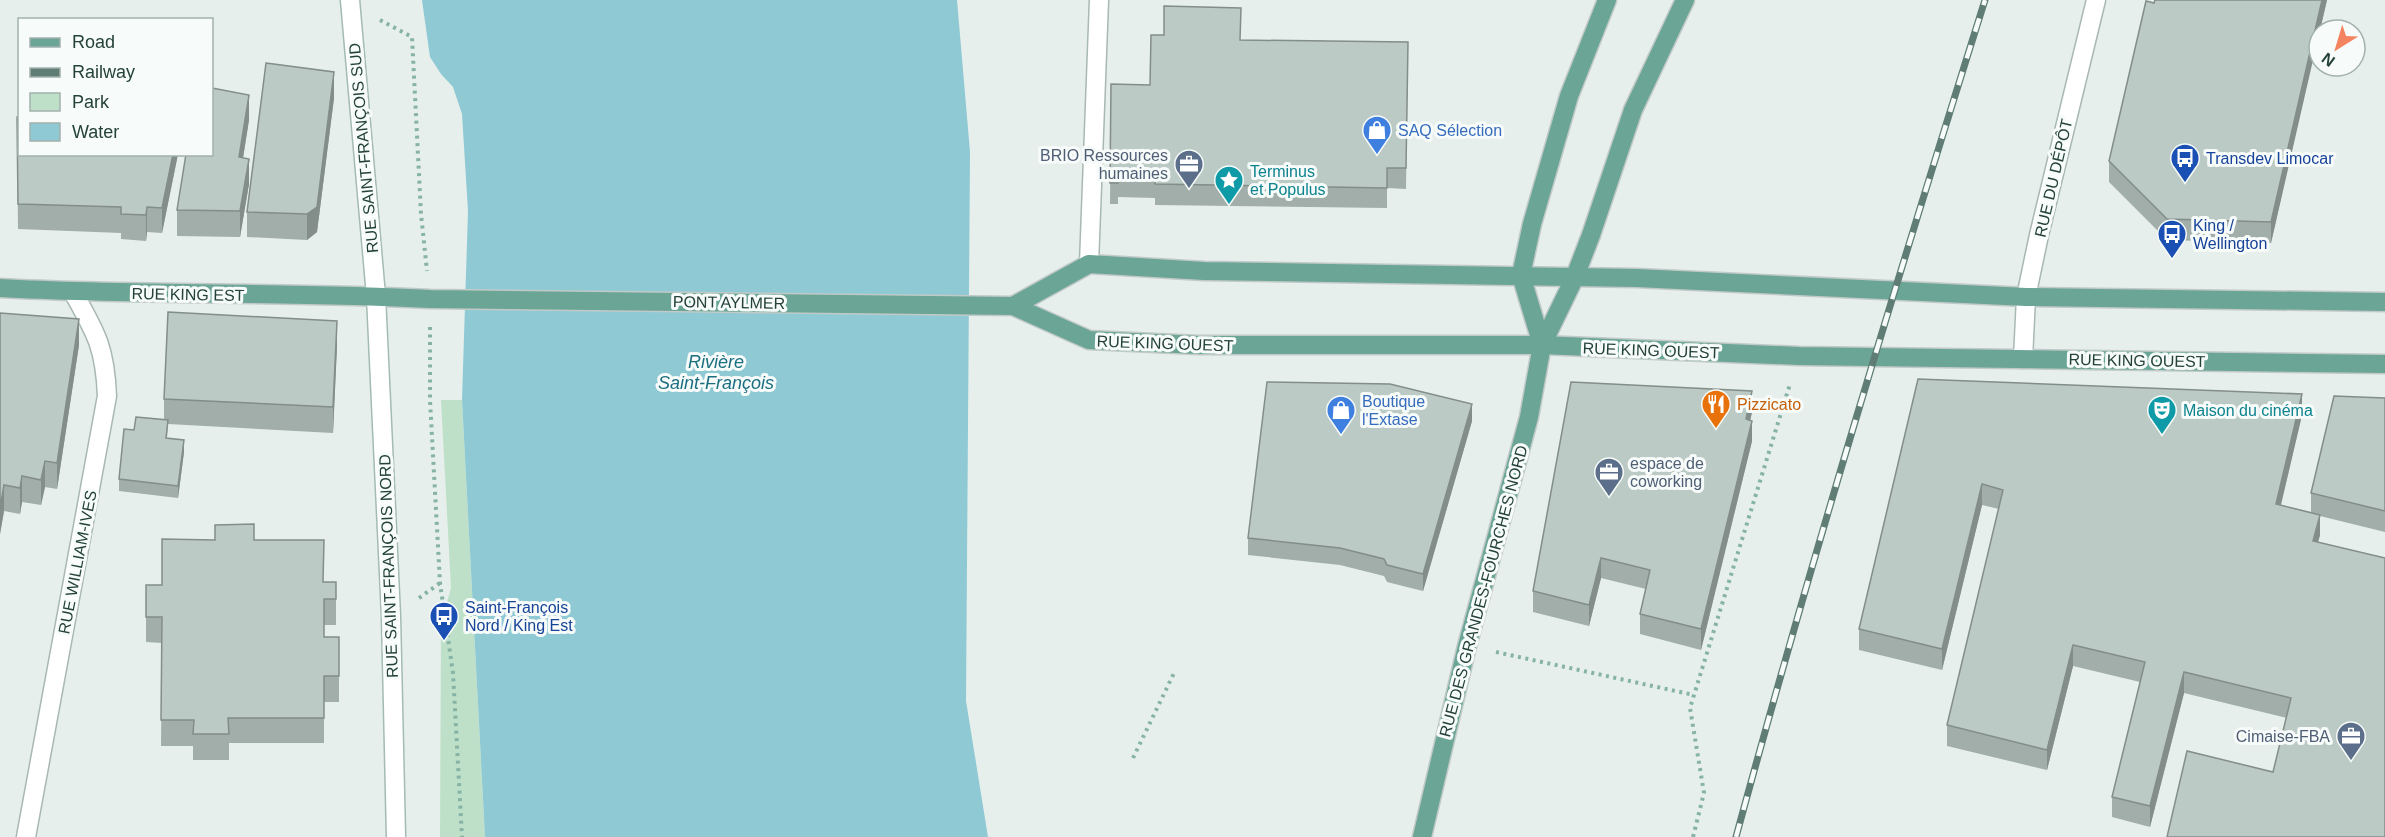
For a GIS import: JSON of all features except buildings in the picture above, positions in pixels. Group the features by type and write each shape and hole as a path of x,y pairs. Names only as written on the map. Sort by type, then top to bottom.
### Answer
{"main road":[{"path":"1542,345 1521,275 1532,224 1569,96 1607,0"},
{"path":"1542,345 1574,279 1601,209 1633,110 1685,0"},
{"path":"1013,306 1089,264 1204,271 1521,275 1574,279 1637,278 2026,297 2385,302"},
{"name":"RUE KING EST","path":"0,288 73,292 376,296"},
{"name":"PONT AYLMER","path":"376,296 1013,306"},
{"name":"RUE KING OUEST","path":"1013,306 1089,340 1199,345 1542,345 1799,356 2385,364"},
{"name":"RUE DES GRANDES-FOURCHES NORD","path":"1422,837 1467,646 1529,417 1542,345"}],"street":[{"name":"RUE SAINT-FRANÇOIS SUD","path":"350,0 376,296"},
{"path":"1089,264 1099,0"},
{"name":"RUE DU DÉPÔT","path":"2023,359 2026,297 2096,0"},
{"name":"RUE WILLIAM-IVES","path":"26,837 106,396 106,366 99,340 73,292"},
{"name":"RUE SAINT-FRANÇOIS NORD","path":"376,296 391,616 396,837"}],"path":[{"path":"377,10 378,20 412,37"},
{"path":"1693,837 1704,793 1690,708 1799,356"},
{"path":"440,583 453,673 462,837"},
{"path":"1467,646 1694,695"},
{"path":"1133,758 1175,671"}],"green space":[{"path":"441,400 462,400 485,837 440,837 441,624 451,588"}],"water":[{"name":"Rivière Saint-François","path":"422,0 957,0 970,152 966,701 988,837 485,837 462,400 468,211 462,114 453,87 430,57"}],"railway":[{"path":"1736,837 1856,417 1985,0"}],"place":[{"name":"SAQ Sélection","path":"1377,156"},
{"name":"Transdev Limocar","path":"2185,184"},
{"name":"BRIO Ressources humaines","path":"1189,190"},
{"name":"Terminus et Populus","path":"1229,206"},
{"name":"King / Wellington","path":"2172,260"},
{"name":"Pizzicato","path":"1716,430"},
{"name":"Boutique l'Extase","path":"1341,436"},
{"name":"Maison du cinéma","path":"2162,436"},
{"name":"espace de coworking","path":"1609,498"},
{"name":"Saint-François Nord / King Est","path":"444,642"},
{"name":"Cimaise-FBA","path":"2351,762"}]}
